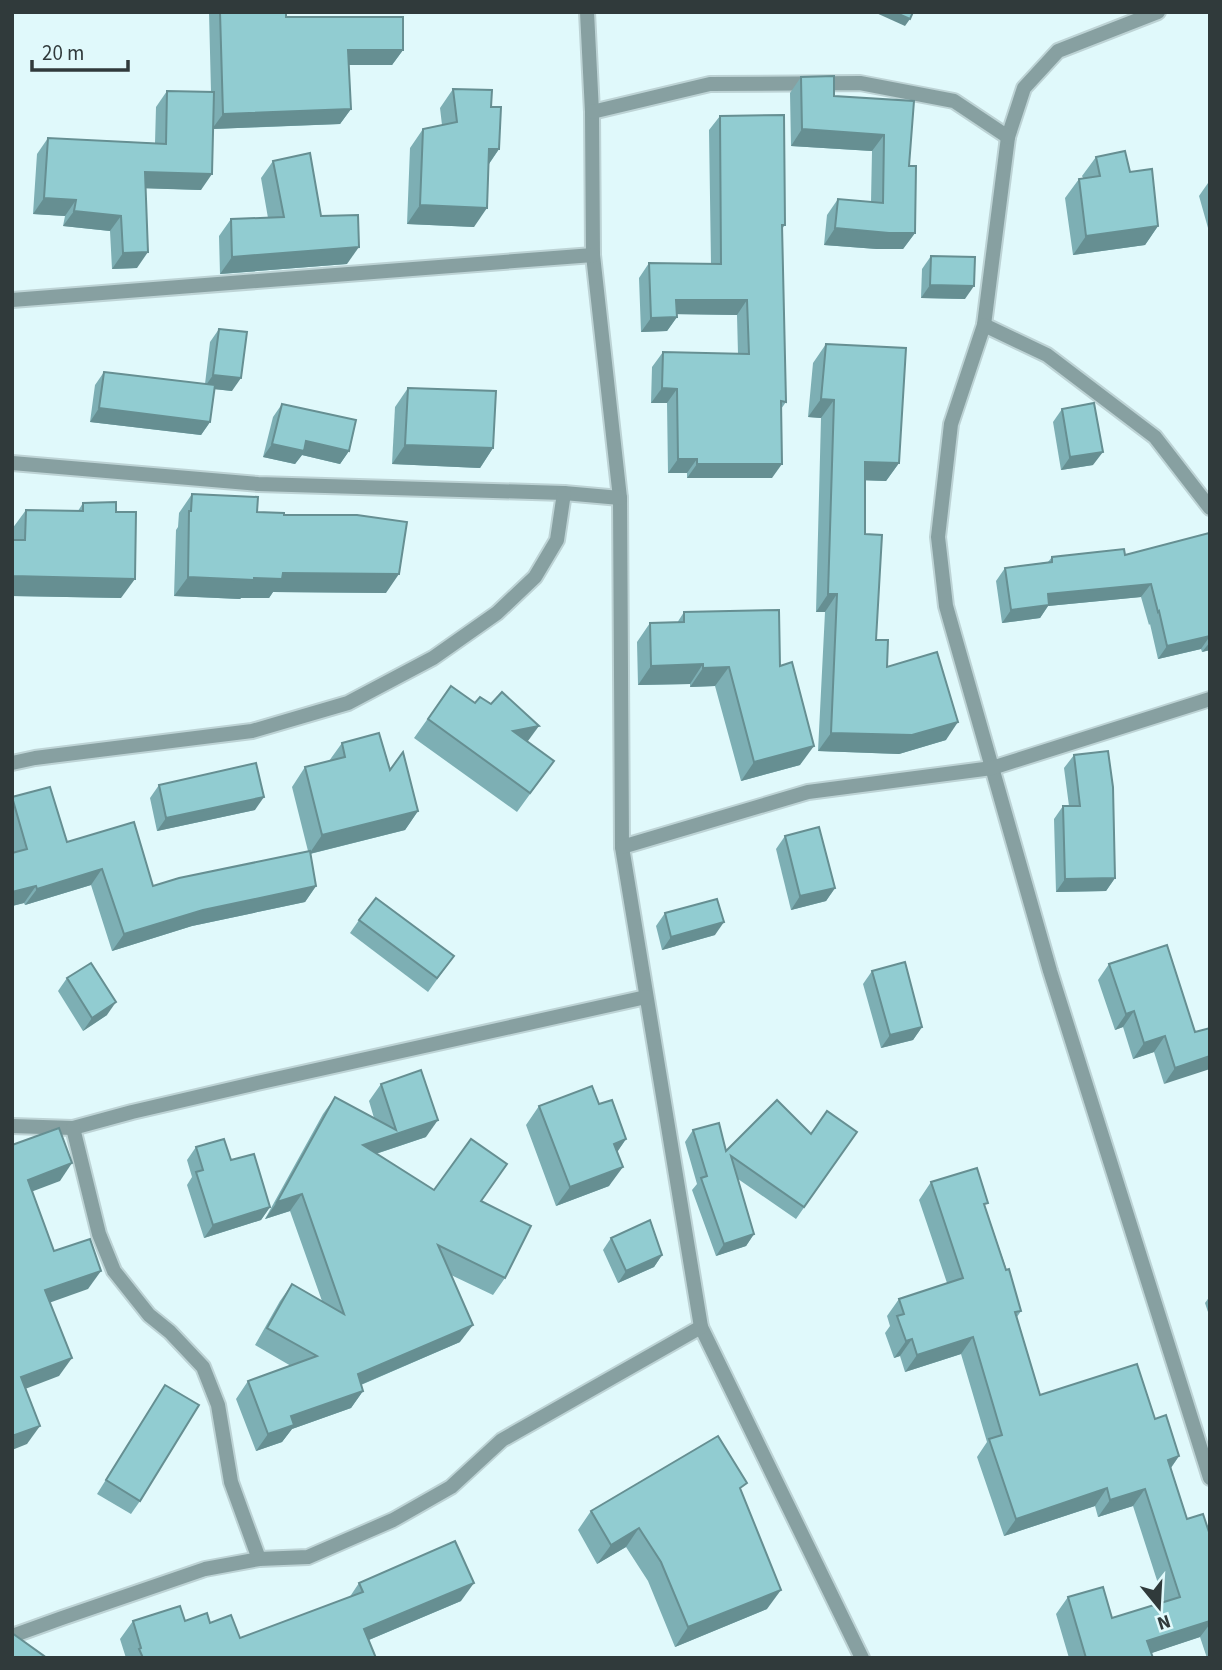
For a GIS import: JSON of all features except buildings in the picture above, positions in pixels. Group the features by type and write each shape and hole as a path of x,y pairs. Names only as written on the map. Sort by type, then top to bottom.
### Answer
{"street":[{"path":"587,12 592,112 593,255 620,498 622,847 646,997 701,1326 862,1658"},
{"path":"1158,12 1058,51 1024,88 1008,137 984,325 951,424 938,537 946,606 1050,971 1210,1478"},
{"path":"592,112 710,85 860,83 954,101 1008,137"},
{"path":"12,300 593,255"},
{"path":"984,325 1047,355 1155,437 1210,508"},
{"path":"12,463 257,484 564,493 620,498"},
{"path":"12,764 35,758 252,732 348,703 433,657 497,612 535,578 557,540 564,493"},
{"path":"622,847 808,792 992,768 1210,699"},
{"path":"12,1126 73,1128 244,1086 646,997"},
{"path":"73,1128 99,1234 114,1271 149,1315 170,1332 203,1367 218,1405 231,1482 259,1559"},
{"path":"12,1636 205,1569 259,1559 308,1557 393,1520 451,1487 502,1440 701,1326"}]}
